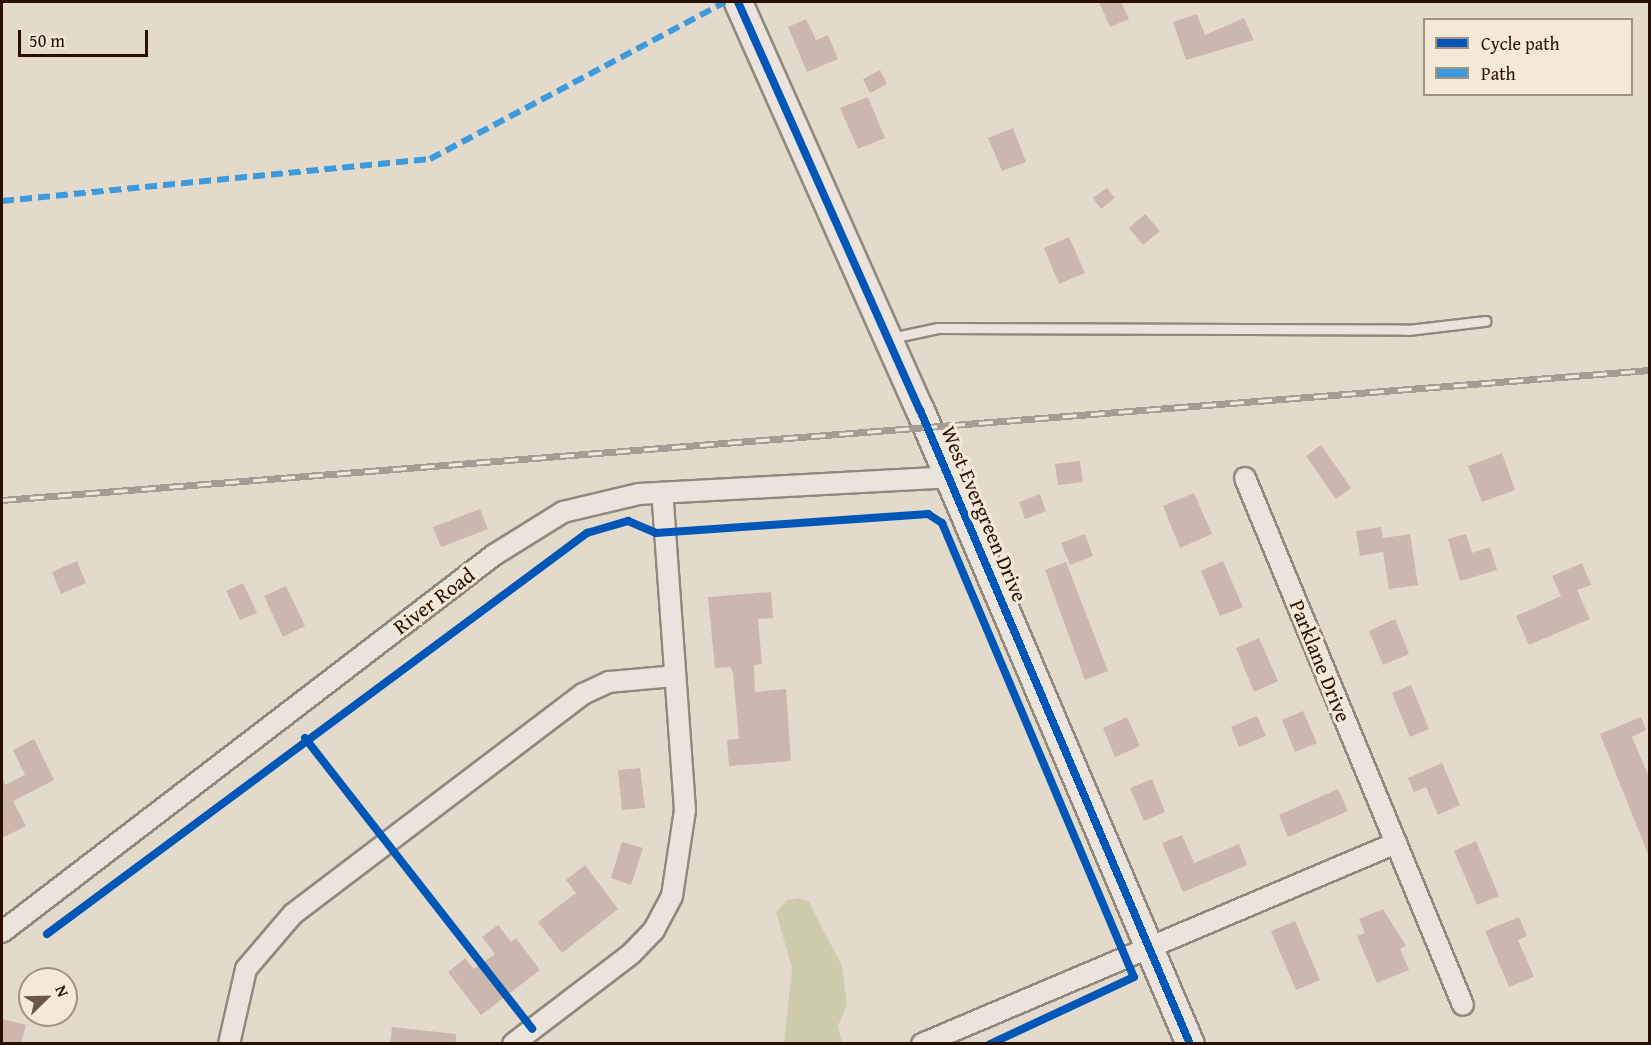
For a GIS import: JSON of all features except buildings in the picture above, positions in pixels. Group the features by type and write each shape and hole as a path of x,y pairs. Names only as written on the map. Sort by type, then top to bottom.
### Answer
{"street":[{"name":"West Evergreen Drive","path":"738,2 949,477 1190,1044"},
{"name":"River Road","path":"2,932 494,555 581,505 662,492 949,477"},
{"name":"Parklane Drive","path":"1245,478 1463,1005"},
{"path":"513,1044 631,954 665,914 686,829 662,492"},
{"path":"229,1044 246,969 293,914 584,694 609,682 675,676"},
{"path":"922,1044 1396,843"}],"lane":[{"path":"889,339 938,328 1408,330 1485,321"}],"green space":[{"path":"800,898 809,902 842,966 847,1004 838,1026 842,1043 784,1043 792,968 776,912 787,900"}],"railway":[{"path":"2,500 1650,370"}],"marked path":[{"path":"2,201 430,159 725,2"}],"cycle path":[{"path":"738,2 920,410 1190,1044"},
{"path":"47,934 587,533 628,521 656,533 928,514 942,523 1134,977 990,1044"},
{"path":"305,738 532,1029"}]}
